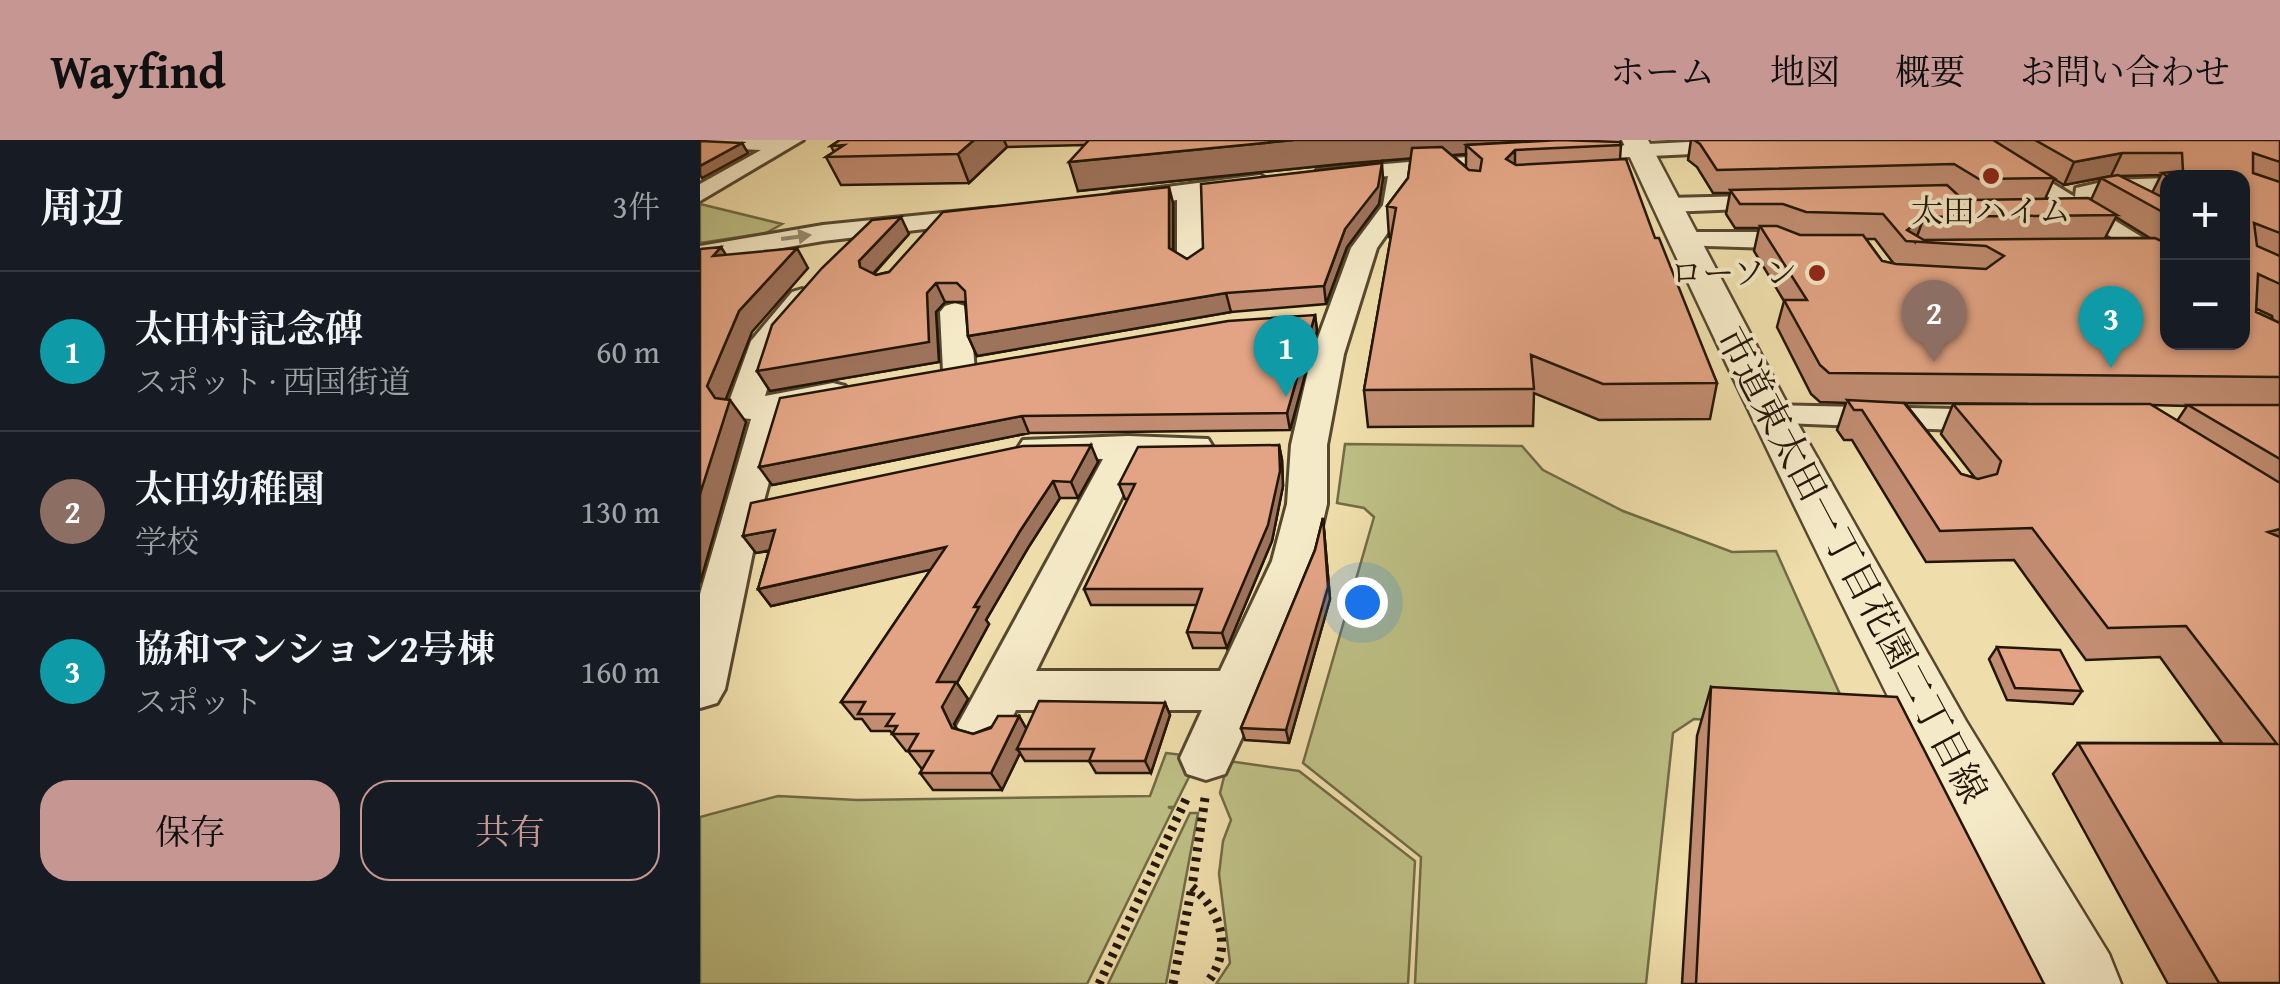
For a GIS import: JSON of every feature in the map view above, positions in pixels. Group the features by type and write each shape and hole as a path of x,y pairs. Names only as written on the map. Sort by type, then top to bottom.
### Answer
{"street":[{"path":"1090,204 1295,178 1638,146 1854,140"},
{"path":"1968,140 2158,259"},
{"path":"700,141 789,142"},
{"path":"700,194 789,142"},
{"name":"市道東太田一丁目花園二丁目線","path":"1638,146 1770,415 1950,756 2079,984"},
{"path":"700,157 763,157"},
{"path":"1273,446 1328,354 1324,318 1368,240 1395,205 1400,167"},
{"path":"1676,223 1806,202 1776,172"},
{"path":"2058,197 2111,187 2160,185"},
{"path":"2111,187 2152,212"},
{"path":"1189,190 1190,266"},
{"path":"2034,213 2082,212"},
{"path":"700,254 872,227 1012,214"},
{"path":"919,245 942,220"},
{"path":"1676,223 1777,240 1794,250 1829,249"},
{"path":"866,388 742,410 766,341 825,272 872,227"},
{"path":"2098,253 2158,259"},
{"path":"955,312 959,371"},
{"path":"922,378 994,365"},
{"path":"700,689 761,504 773,404"},
{"path":"1770,415 2043,422"},
{"path":"1906,419 1930,449"},
{"path":"1010,452 1030,448 1273,446"},
{"path":"1204,762 1293,560 1307,504 1273,446"},
{"path":"1128,447 992,709 1238,690"}],"path":[{"path":"1173,984 1204,813 1204,762"},
{"path":"1098,984 1204,762"},
{"path":"1192,886 1213,905 1221,938 1222,963 1206,984"}],"green space":[{"path":"700,204 782,224 766,233 700,243"},
{"path":"1345,444 1522,446 1543,470 1623,511 1732,552 1776,551 1855,728 1694,719 1673,733 1646,984 1415,984 1421,857 1303,763 1374,517 1364,508 1337,503"},
{"path":"1166,753 1199,757 1174,807 1168,807 1173,809 1087,984 700,984 700,817 778,796 857,800 1150,796"},
{"path":"1228,761 1299,771 1415,861 1408,984 1216,984 1230,963 1219,874 1223,841 1231,820 1220,793"},
{"path":"1190,813 1198,813 1166,984 1108,984"}],"building":[{"path":"840,140 974,140 958,154 826,157 844,145 831,146"},
{"path":"1089,140 1294,140 1069,162"},
{"path":"1560,140 1621,145 1515,150 1506,159 1516,165 1626,159 1717,383 1603,384 1531,355 1534,389 1364,390 1396,208 1387,206 1408,178 1412,148 1442,147 1469,170 1480,171 1482,159 1466,145"},
{"path":"1694,140 1993,140 2054,178 1979,179 1954,164 1717,170"},
{"path":"2035,140 2280,140 2280,162 2253,153 2253,173 2280,182 2280,233 2254,223 2257,246 2280,256 2280,284 2258,274 2256,312 2280,323 2280,377 1829,373 1820,365 1784,300 1807,300 1760,226 1777,226 1800,235 1863,235 1882,261 1896,264 1986,269 2004,256 1986,246 1906,241 1883,214 1806,212 1783,204 1740,204 1730,190 1947,185 1960,197 1972,200 2088,198 2117,215 1924,217 1907,230 1924,240 2155,238 2160,240 2160,350 2250,350 2250,170 2183,170 2182,153 2122,153 2074,162"},
{"path":"700,141 742,143 700,166"},
{"path":"1382,163 1378,187 1345,229 1324,286 1226,293 968,336 965,291 957,283 936,283 927,293 929,342 757,371 772,325 822,268 872,220 901,217 859,261 860,267 876,275 889,272 943,212 1169,187 1169,248 1187,259 1203,248 1201,184"},
{"path":"2118,175 2160,196 2160,211 2101,178"},
{"path":"721,247 713,256 797,248 739,311 707,386 715,398 730,400 700,494 700,249"},
{"path":"1315,315 1287,413 1022,416 759,467 780,398 1228,321"},
{"path":"1847,400 1904,403 1961,474 1978,479 1997,474 2001,461 1953,404 2150,404 2280,483 2280,529 2268,532 2280,537 2280,983 2219,983 2078,743 2277,744 2186,626 2108,628 2032,528 1940,531 1862,410 1854,410"},
{"path":"2188,405 2280,405 2280,459"},
{"path":"1091,445 1071,482 1053,481 1020,531 974,607 979,607 937,682 956,682 942,707 952,728 973,734 991,728 998,716 1019,716 991,773 920,773 933,751 908,751 918,734 892,734 897,726 886,726 894,714 858,714 865,702 841,702 946,547 758,589 775,530 743,536 751,503 1023,446"},
{"path":"1279,445 1280,471 1268,525 1222,633 1187,632 1202,589 1084,589 1135,484 1119,484 1138,447"},
{"path":"1323,518 1328,587 1286,730 1241,728 1315,550"},
{"path":"1997,647 2060,650 2082,691 2015,688"},
{"path":"1711,687 1897,697 2044,984 1696,984"},
{"path":"1039,701 1165,703 1145,761 1089,761 1094,749 1017,749"}],"place":[{"name":"太田ハイム","path":"1991,176"},
{"name":"ローソン","path":"1817,273"},
{"name":"太田幼稚園","path":"1934,362"},
{"name":"協和マンション2号棟","path":"2111,368"},
{"name":"太田村記念碑","path":"1286,397"}]}
